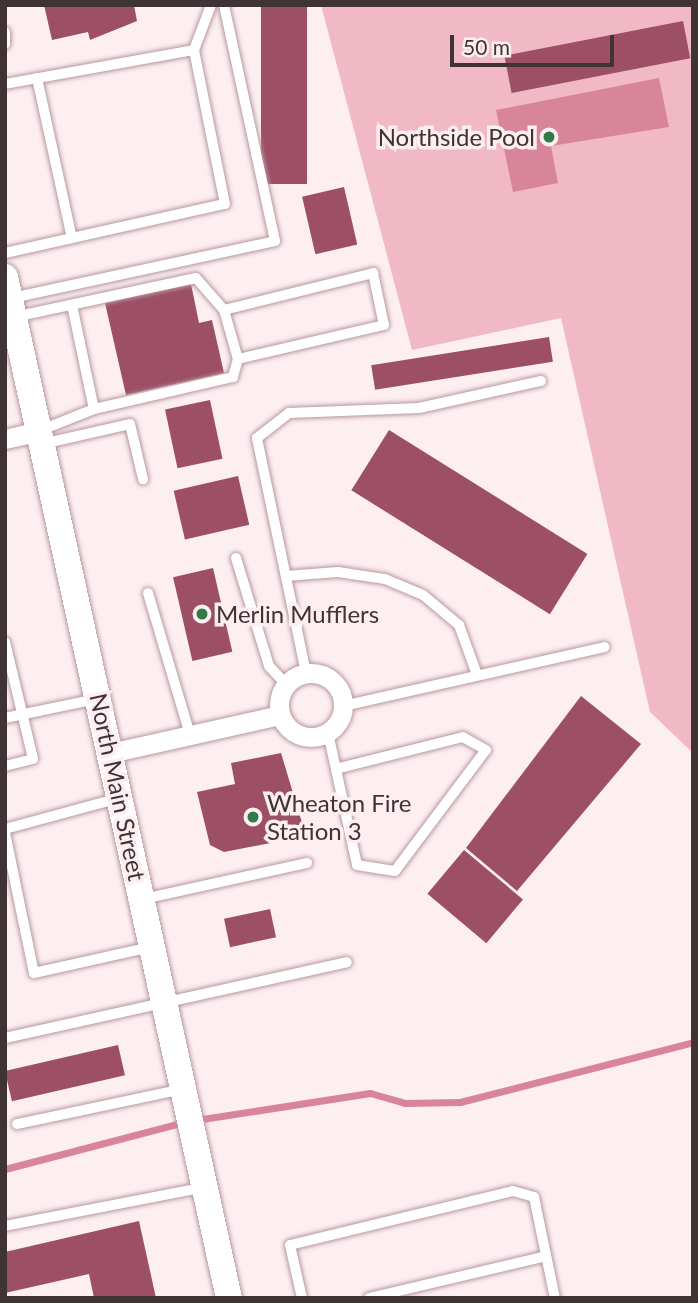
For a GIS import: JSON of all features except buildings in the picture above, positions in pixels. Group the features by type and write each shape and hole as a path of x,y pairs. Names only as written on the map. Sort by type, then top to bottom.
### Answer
{"street":[{"name":"North Main Street","path":"10,298 229,1298"},
{"path":"5,439 40,437"},
{"path":"306,673 336,685 343,706 328,733 299,736 280,715 286,684 306,673"},
{"path":"110,753 280,715"}],"lane":[{"path":"5,253 225,204 194,50 211,5"},
{"path":"10,298 275,241 224,5"},
{"path":"5,32 5,44"},
{"path":"5,84 194,50"},
{"path":"37,78 72,238"},
{"path":"224,310 373,274 384,325 238,359"},
{"path":"10,298 72,305 196,278 224,310 238,359 233,377 94,410 40,437"},
{"path":"72,305 94,410"},
{"path":"306,673 257,438 289,413 419,408 541,380"},
{"path":"40,437 130,424 143,479"},
{"path":"236,558 269,666 286,684"},
{"path":"286,576 350,574 423,595 459,625 477,672"},
{"path":"148,593 190,735"},
{"path":"5,642 33,759 5,766"},
{"path":"343,706 477,672 604,647"},
{"path":"5,718 98,699"},
{"path":"328,733 357,865 395,871 486,750 463,737 336,769"},
{"path":"120,798 5,831 34,974 153,947"},
{"path":"142,899 307,863"},
{"path":"5,1038 347,962"},
{"path":"17,1124 185,1093"},
{"path":"5,1226 205,1186"},
{"path":"302,1298 290,1245 513,1191 534,1196 555,1298"},
{"path":"369,1298 546,1256"}],"shaded area":[{"path":"321,5 693,5 693,753 650,712 561,318 412,350"},
{"name":"Northside Pool","path":"659,78 669,127 551,146 558,183 513,192 496,110"}],"waterway":[{"path":"196,1120 370,1093 405,1103 460,1102 693,1042"},
{"path":"5,1169 184,1122"}],"place":[{"name":"Northside Pool","path":"549,137"},
{"name":"Merlin Mufflers","path":"202,614"},
{"name":"Wheaton Fire Station 3","path":"253,817"}]}
